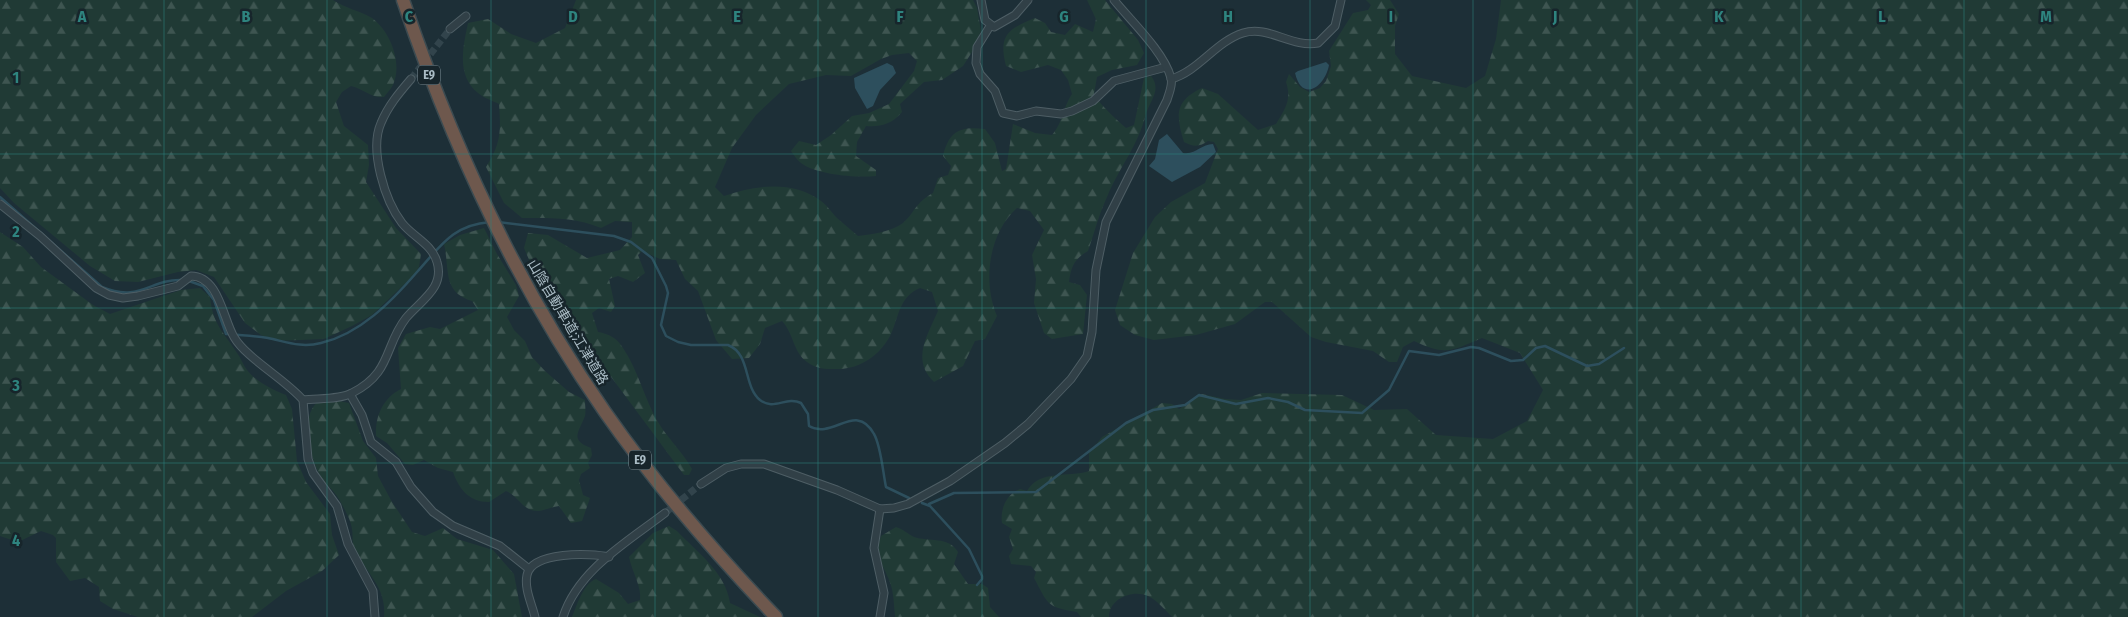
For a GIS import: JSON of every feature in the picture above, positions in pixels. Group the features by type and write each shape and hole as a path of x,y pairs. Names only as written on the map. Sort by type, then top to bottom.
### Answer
{"highway":[{"name":"山陰自動車道;江津道路","path":"403,0 420,50 459,149 488,212 559,341 604,412 650,472 701,535 776,617"}],"street":[{"path":"981,0 985,20 990,26"},
{"path":"990,26 998,26 1015,15 1028,0"},
{"path":"700,484 726,468 742,464 764,464 837,490 880,509 908,504 950,481 986,457 1028,424 1077,371 1086,356 1090,344 1096,270 1106,222 1167,100 1171,80 1166,67 1114,0"},
{"path":"1171,80 1186,74 1214,51 1242,33 1263,31 1299,44 1318,43 1335,26 1341,0"},
{"path":"450,29 466,16"},
{"path":"990,26 977,47 976,63 980,74 995,90 1003,113 1012,116 1022,116 1036,111 1061,114 1072,111 1093,101 1114,81 1166,67"},
{"path":"303,400 350,394 381,370 405,319 434,288 439,275 433,253 411,232 397,215 382,182 379,167 377,135 380,124 388,107 411,79"},
{"path":"0,204 40,236 96,288 109,295 122,298 138,296 197,276 211,287 224,311 235,339 303,400 308,459 313,473 337,506 348,544 373,590 375,617"},
{"path":"350,394 362,415 372,442 396,462 411,487 433,512 453,526 500,546 529,569"},
{"path":"880,509 874,548 884,593 880,617"},
{"path":"563,617 568,604 582,582 609,557 665,513"},
{"path":"535,617 526,585 529,569 541,561 557,557 592,554 609,557"}],"green space":[{"path":"0,0 333,0 372,18 384,31 393,48 396,76 393,85 384,97 371,95 351,86 342,92 336,102 344,126 368,145 369,165 366,182 396,228 421,254 419,267 414,275 372,315 352,326 324,339 275,341 261,335 245,323 214,277 196,270 178,272 138,282 115,281 90,266 14,203 0,188"},
{"path":"576,0 973,0 977,8 981,31 972,52 963,66 942,80 924,82 900,104 902,112 898,116 886,124 866,126 857,142 856,156 876,170 876,176 859,177 827,173 801,163 791,151 799,141 816,145 831,135 852,116 869,113 889,104 914,71 917,61 909,53 892,55 881,59 851,76 826,75 789,84 756,115 732,148 715,187 724,196 761,187 774,186 798,190 810,194 823,203 858,236 893,229 903,223 923,200 933,193 938,178 948,175 951,166 943,156 949,141 957,132 969,128 985,129 995,143 1002,171 1006,169 1013,124 1035,133 1052,135 1059,125 1072,94 1068,80 1061,70 1048,65 1021,72 1006,66 1003,47 1007,34 1035,18 1045,23 1051,32 1065,35 1075,24 1093,32 1096,19 1087,0 1105,0 1138,40 1144,53 1137,65 1112,70 1097,77 1094,94 1104,107 1126,128 1134,125 1144,78 1151,76 1154,81 1155,90 1138,137 1104,204 1088,251 1076,260 1071,272 1069,282 1080,285 1087,295 1083,334 1052,339 1044,333 1034,303 1036,279 1032,255 1044,230 1030,211 1017,208 1007,218 1000,230 991,258 990,288 997,316 985,339 975,341 963,366 934,382 927,374 922,356 926,339 938,311 932,292 920,288 908,296 887,342 875,355 853,367 829,369 810,364 802,358 782,321 765,328 760,344 749,358 732,359 716,340 698,291 685,279 676,260 660,259 642,251 638,255 645,273 633,282 618,276 609,279 615,306 611,312 599,308 592,313 598,332 609,335 621,345 658,422 692,469 689,475 684,475 577,331 561,314 548,285 533,269 524,248 528,233 548,235 587,258 620,250 632,237 632,222 615,221 601,228 572,220 522,218 504,203 486,167 495,151 499,137 499,104 478,93 466,78 463,51 468,23 488,19 511,34 536,43 565,28"},
{"path":"1366,0 1390,0 1399,14 1395,26 1395,54 1412,76 1466,88 1485,76 1496,39 1501,0 2128,0 2128,617 1172,617 1152,598 1142,594 1135,594 1123,597 1117,601 1110,611 1109,617 1081,617 1077,612 1059,608 1049,603 1034,578 1036,572 1031,566 1011,564 1009,556 1013,549 1009,537 1012,529 1002,523 1002,512 1005,502 1015,491 1020,489 1027,491 1033,484 1047,477 1089,471 1089,453 1102,437 1162,403 1172,404 1179,409 1202,394 1241,400 1262,393 1342,395 1374,410 1407,409 1436,435 1493,439 1527,421 1543,390 1520,353 1482,338 1448,350 1434,349 1414,341 1403,347 1397,362 1389,362 1373,351 1326,342 1311,337 1272,302 1265,302 1235,324 1196,335 1154,340 1135,335 1120,325 1115,310 1133,253 1155,217 1171,202 1205,183 1218,149 1214,142 1208,141 1196,146 1184,142 1179,117 1182,104 1186,98 1202,88 1218,94 1258,130 1276,124 1287,104 1288,88 1286,82 1289,74 1300,87 1309,92 1320,88 1326,81 1331,66 1329,51 1353,13 1368,10 1371,5"},
{"path":"484,228 516,285 519,296 507,317 514,330 525,341 532,357 545,371 569,392 585,400 585,416 578,431 578,439 584,445 591,448 592,455 588,463 590,468 581,474 579,480 583,495 590,498 582,521 571,523 559,506 534,511 506,491 489,502 476,500 462,489 453,472 438,468 424,460 413,465 405,464 387,443 376,436 377,421 381,408 389,397 401,389 398,348 406,334 430,327 440,329 478,310 472,301 462,297 452,286 449,279 444,244 460,235"},
{"path":"0,232 23,247 41,267 93,305 110,314 181,290 200,288 210,297 216,321 250,374 270,388 286,395 292,409 297,461 306,482 330,514 332,535 339,555 322,571 286,591 252,617 138,617 113,609 100,601 99,587 85,578 70,581 56,562 56,538 53,535 41,531 18,542 0,536"},
{"path":"334,400 349,403 363,441 376,458 378,476 392,502 412,532 425,536 443,528 457,539 493,550 514,574 522,617 384,617 382,595 357,554 353,544 349,518 338,497 321,477 310,449 308,426 309,416 313,407 319,401"},
{"path":"669,526 677,531 710,564 723,582 730,603 760,617 572,617 587,585 596,579 619,593 628,604 640,600 640,590 629,557 653,533"},
{"path":"896,527 914,537 938,540 954,547 958,552 954,564 968,584 982,584 988,588 990,607 999,617 895,617 892,589 878,550 881,536"}],"water":[{"path":"1326,62 1329,65 1323,80 1313,88 1303,88 1298,82 1295,73"},
{"path":"887,63 893,66 896,73 880,90 873,106 867,109 855,88 854,78"},
{"path":"1167,134 1183,153 1191,152 1209,144 1213,144 1216,152 1200,167 1172,182 1149,166 1155,159 1159,140"}],"waterway":[{"path":"0,197 102,287 126,293 135,292 161,283 181,280"},
{"path":"189,281 203,286 214,300 226,334 268,338 300,345 321,343 349,332 374,315 397,294 440,246 456,233 477,224 490,222"},
{"path":"498,222 614,236 631,242 652,258 666,286 668,293 661,325 666,336 678,342 691,345 728,345 735,349 744,363 751,387 760,400 770,404 790,401 801,403 808,414 809,426 827,429 852,421 860,421 867,425 874,434 878,445 886,487 909,498"},
{"path":"929,504 954,493 1036,492 1126,423 1153,410 1185,405 1199,395 1236,404 1268,398 1288,402 1305,410 1362,413 1389,390 1409,351 1439,355 1471,347 1479,348 1511,361 1523,360 1536,348 1545,346 1587,366 1599,364 1624,348"},
{"path":"922,503 930,506 969,549 982,576 977,585"}],"tunnel":[{"path":"411,79 450,29"},
{"path":"665,513 701,484"}]}
